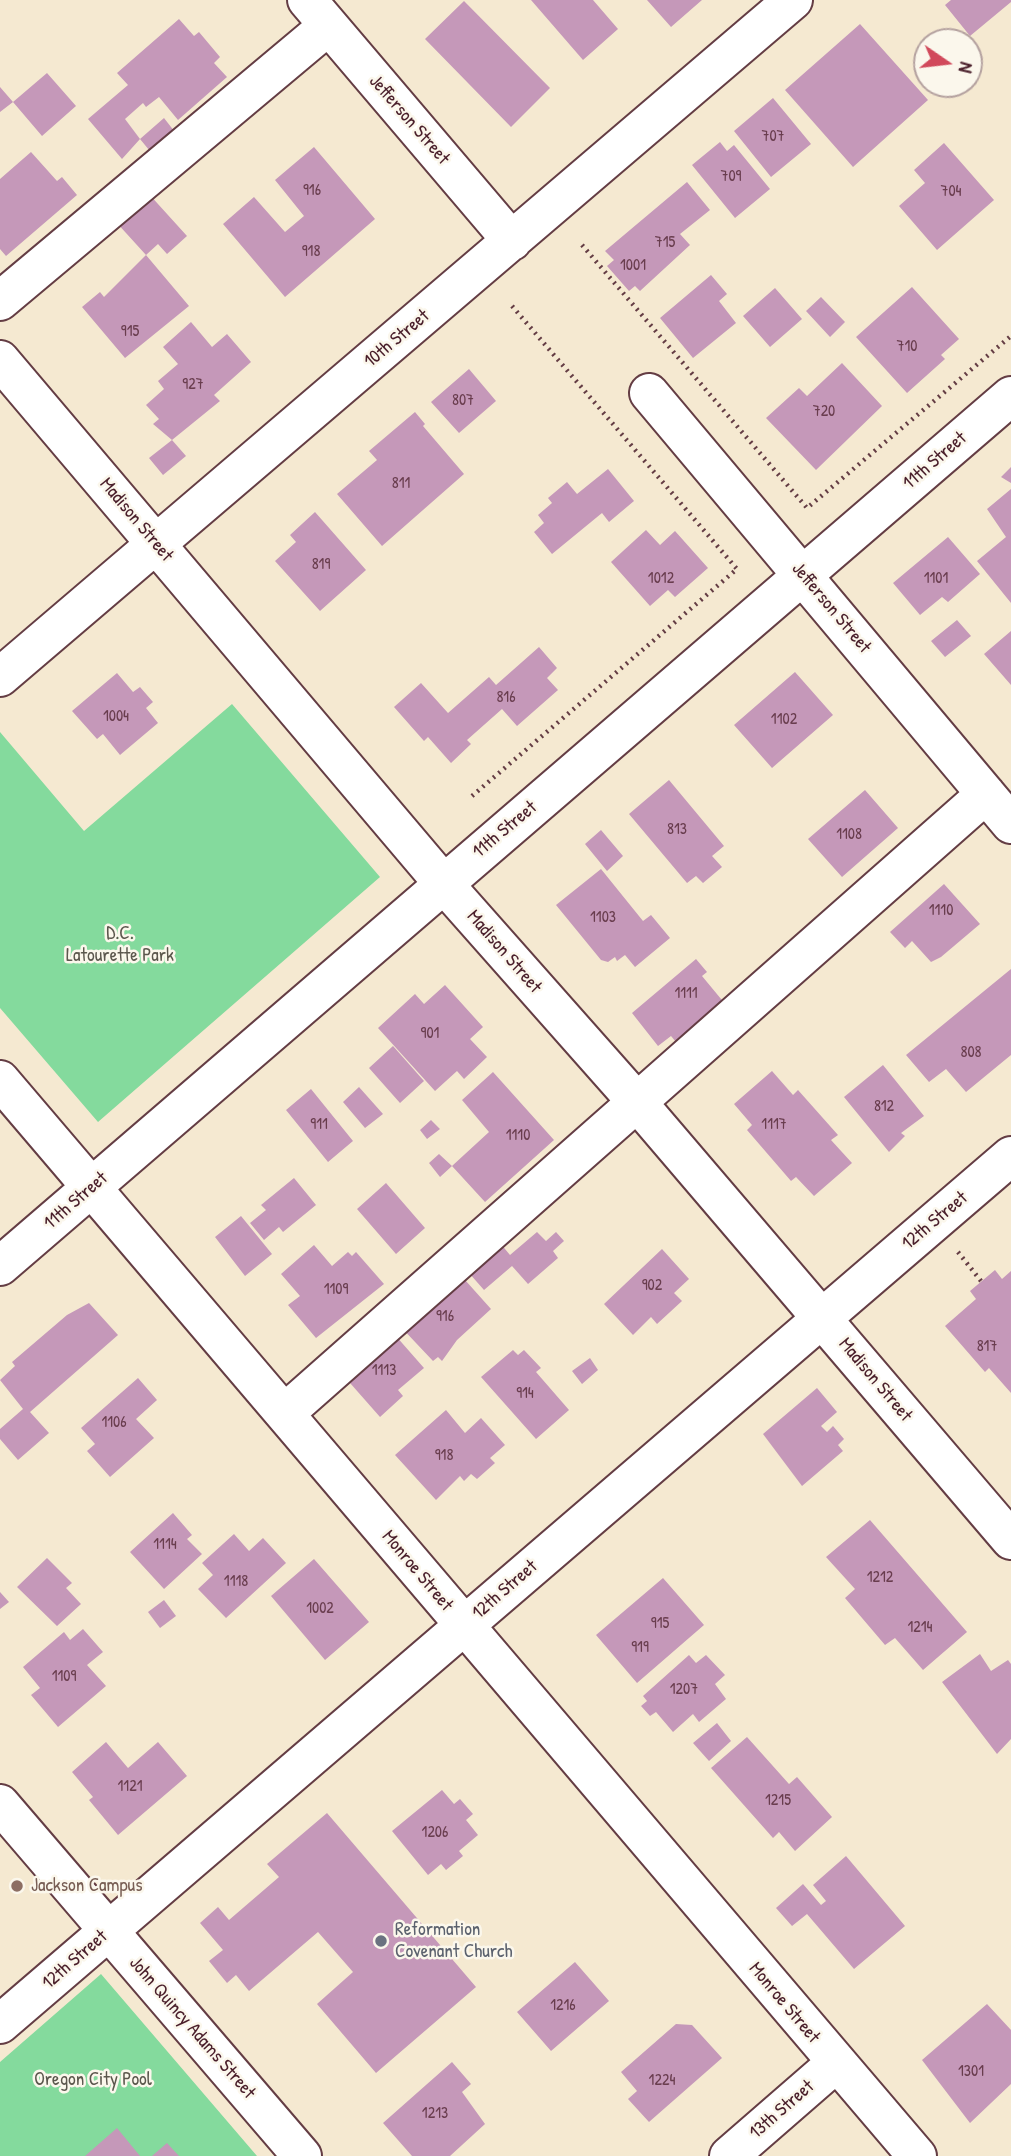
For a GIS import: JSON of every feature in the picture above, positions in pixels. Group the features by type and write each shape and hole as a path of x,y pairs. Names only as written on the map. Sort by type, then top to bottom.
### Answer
{"street":[{"name":"10th Street","path":"0,677 158,545 793,0"},
{"name":"Jefferson Street","path":"318,13 512,241"},
{"path":"0,301 318,13"},
{"name":"Madison Street","path":"0,360 443,883 636,1101 1011,1540"},
{"name":"Jefferson Street","path":"649,393 1011,824"},
{"name":"11th Street","path":"0,1266 1011,396"},
{"path":"285,1413 986,794"},
{"name":"Monroe Street","path":"0,1080 917,2156"},
{"name":"12th Street","path":"0,2024 1011,1156"},
{"name":"John Quincy Adams Street","path":"0,1804 302,2156"},
{"name":"13th Street","path":"729,2156 836,2063"}],"path":[{"path":"582,245 807,508 1011,336"},
{"path":"472,796 737,569 512,306"},
{"path":"958,1252 981,1281"}],"green space":[{"name":"D.C. Latourette Park","path":"232,704 380,877 98,1122 0,1008 0,732 84,831"},
{"name":"Oregon City Pool","path":"101,1974 257,2156 0,2156 0,2062"}],"building":[{"path":"531,0 593,0 618,29 583,60"},
{"path":"647,0 702,0 671,27"},
{"path":"951,0 1011,0 980,28 964,28 945,5"},
{"path":"464,1 550,88 511,127 425,39"},
{"path":"179,19 194,36 199,32 220,57 214,63 227,77 178,120 159,97 146,107 143,103 125,119 140,139 122,159 88,119 128,85 117,73"},
{"path":"860,24 913,83 913,98 928,100 853,167 785,90"},
{"path":"47,73 76,106 42,136 13,102"},
{"path":"0,87 13,102 0,112"},
{"path":"773,98 811,144 771,177 734,131"},
{"path":"164,118 178,136 154,156 140,139"},
{"path":"720,142 727,151 734,145 770,189 735,218 692,165"},
{"path":"944,143 994,200 937,250 899,206 925,183 914,170"},
{"path":"314,147 375,219 285,297 223,224 254,197 285,232 304,216 275,180"},
{"path":"31,152 57,181 62,177 77,195 6,256 0,249 0,179"},
{"path":"687,182 710,210 680,234 690,245 640,291 635,286 629,291 607,266 614,260 605,251"},
{"path":"148,193 187,236 167,254 158,244 146,255 116,222"},
{"path":"146,255 189,306 125,358 82,307 100,292 104,297"},
{"path":"711,275 727,294 719,301 736,323 693,358 660,318"},
{"path":"912,287 959,339 941,355 945,359 907,393 856,337"},
{"path":"775,288 802,319 770,347 743,316"},
{"path":"821,297 845,322 830,337 806,311"},
{"path":"191,322 212,347 227,334 251,362 214,395 220,401 172,440 153,424 159,419 146,405 164,389 158,381 178,364 163,347"},
{"path":"842,363 882,406 816,470 766,418 799,388 807,396"},
{"path":"469,369 496,401 459,433 431,402"},
{"path":"415,412 425,424 423,426 464,474 382,546 337,494 377,460 369,451"},
{"path":"172,440 186,456 163,475 149,458"},
{"path":"1011,467 1011,483 1001,477"},
{"path":"608,469 634,501 609,522 602,513 552,554 534,532 544,523 538,515 552,503 548,498 567,482 577,494"},
{"path":"1011,489 1011,603 977,561 1006,537 987,509"},
{"path":"315,512 366,570 320,611 275,561 296,542 290,535"},
{"path":"646,530 660,545 675,531 708,568 675,597 668,590 650,606 611,562"},
{"path":"948,537 980,574 948,602 942,597 920,615 893,583"},
{"path":"957,620 971,636 945,657 931,641"},
{"path":"1011,631 1011,685 984,654"},
{"path":"539,647 557,668 547,678 558,690 517,726 502,709 467,740 471,744 451,763 428,737 424,741 394,707 421,683 448,713 489,677 496,685"},
{"path":"795,672 833,715 772,768 734,725"},
{"path":"117,673 133,692 140,687 153,702 146,708 158,723 120,755 103,734 97,739 72,711"},
{"path":"669,780 724,846 712,856 722,867 703,883 696,876 687,883 629,814"},
{"path":"865,790 898,828 842,877 808,839"},
{"path":"601,830 623,856 607,871 585,844"},
{"path":"601,869 643,921 651,915 670,938 635,967 625,955 617,961 615,957 608,962 601,960 556,905"},
{"path":"944,884 980,924 941,957 931,962 912,941 905,948 890,932"},
{"path":"696,959 707,972 702,976 731,1011 676,1042 671,1036 658,1046 632,1013"},
{"path":"1011,969 1011,1055 966,1092 946,1069 929,1082 906,1055"},
{"path":"445,985 483,1027 470,1039 487,1057 464,1079 457,1071 435,1091 378,1028 415,994 424,1004"},
{"path":"393,1046 424,1081 400,1103 369,1068"},
{"path":"883,1065 924,1116 901,1133 905,1136 889,1152 844,1097"},
{"path":"772,1071 793,1095 798,1090 838,1135 831,1140 852,1163 814,1196 796,1177 791,1181 747,1130 752,1125 734,1104"},
{"path":"493,1072 554,1140 485,1202 452,1166 489,1132 462,1100"},
{"path":"359,1087 383,1114 365,1128 343,1102"},
{"path":"311,1089 353,1141 328,1162 286,1110"},
{"path":"431,1120 440,1129 427,1139 420,1130"},
{"path":"439,1154 452,1166 440,1177 429,1163"},
{"path":"294,1178 316,1205 283,1232 279,1227 264,1240 250,1223 266,1210 261,1205"},
{"path":"386,1183 425,1228 396,1254 357,1209"},
{"path":"241,1216 272,1254 245,1276 215,1237"},
{"path":"537,1232 546,1241 556,1232 564,1241 553,1251 558,1258 528,1284 512,1266 484,1290 462,1265 495,1237 510,1255"},
{"path":"314,1245 332,1266 348,1252 352,1256 356,1252 384,1284 316,1338 288,1305 300,1296 281,1274"},
{"path":"662,1249 689,1279 674,1293 682,1301 657,1324 651,1317 633,1335 604,1304"},
{"path":"995,1270 1002,1279 1011,1271 1011,1393 989,1368 985,1372 945,1326 976,1299 970,1291"},
{"path":"457,1271 491,1309 457,1340 442,1361 438,1357 433,1361 399,1325"},
{"path":"89,1303 118,1335 30,1412 49,1433 18,1460 0,1439 0,1429 23,1409 0,1380 15,1366 12,1362 67,1315"},
{"path":"388,1327 424,1368 398,1390 403,1396 380,1417 343,1375"},
{"path":"513,1350 518,1355 524,1350 541,1368 536,1372 569,1410 536,1439 481,1377"},
{"path":"590,1358 598,1370 582,1384 572,1371"},
{"path":"138,1378 157,1400 136,1419 154,1438 110,1477 87,1451 95,1444 81,1428"},
{"path":"817,1388 837,1412 821,1426 827,1432 833,1426 844,1439 838,1445 843,1451 802,1486 763,1434"},
{"path":"446,1410 465,1433 481,1418 505,1445 490,1458 495,1463 477,1479 471,1474 464,1481 460,1476 436,1500 395,1455"},
{"path":"173,1513 192,1535 187,1539 202,1554 164,1589 130,1552"},
{"path":"870,1520 967,1632 923,1670 895,1638 885,1645 845,1598 855,1589 826,1557"},
{"path":"234,1534 249,1551 263,1538 286,1563 226,1618 198,1589 213,1575 202,1563"},
{"path":"47,1558 72,1583 66,1588 81,1604 57,1626 17,1587"},
{"path":"314,1559 369,1622 325,1660 271,1596"},
{"path":"663,1578 704,1625 637,1683 596,1635"},
{"path":"0,1592 9,1602 0,1609"},
{"path":"164,1600 176,1616 160,1628 148,1612"},
{"path":"83,1629 103,1652 87,1665 106,1686 58,1727 31,1695 40,1688 23,1667 64,1632 70,1640"},
{"path":"980,1654 991,1671 1008,1660 1011,1664 1011,1739 997,1754 942,1682"},
{"path":"689,1655 696,1663 706,1655 725,1675 715,1684 726,1699 699,1722 693,1714 673,1732 656,1712 650,1716 641,1706 647,1701 643,1696"},
{"path":"717,1723 731,1741 709,1761 693,1743"},
{"path":"747,1737 789,1784 797,1777 832,1817 795,1851 779,1832 773,1838 711,1768"},
{"path":"106,1742 128,1768 158,1742 187,1776 118,1835 89,1800 93,1797 72,1772"},
{"path":"442,1790 454,1804 460,1799 473,1814 466,1820 478,1835 459,1851 463,1856 446,1870 441,1864 428,1875 392,1831"},
{"name":"Reformation Covenant Church","path":"327,1813 476,1987 376,2073 317,2004 353,1972 318,1932 249,1991 236,1975 227,1983 209,1961 223,1950 200,1923 218,1907 229,1920 279,1877 267,1864"},
{"path":"846,1856 905,1926 854,1969 807,1914 792,1926 776,1908 803,1884 821,1905 826,1901 813,1885"},
{"path":"575,1962 609,2001 551,2051 517,2012"},
{"path":"987,2004 1011,2030 1011,2084 970,2123 922,2060"},
{"path":"676,2024 692,2025 722,2058 649,2122 628,2099 637,2091 621,2072"},
{"path":"452,2062 471,2084 462,2092 485,2124 450,2156 412,2156 383,2123"},
{"name":"Oregon City Pool","path":"117,2128 140,2156 85,2156"},
{"name":"Oregon City Pool","path":"167,2143 179,2156 152,2156"}],"place":[{"name":"Jackson Campus","path":"17,1886"},
{"name":"Reformation Covenant Church","path":"381,1941"}]}
